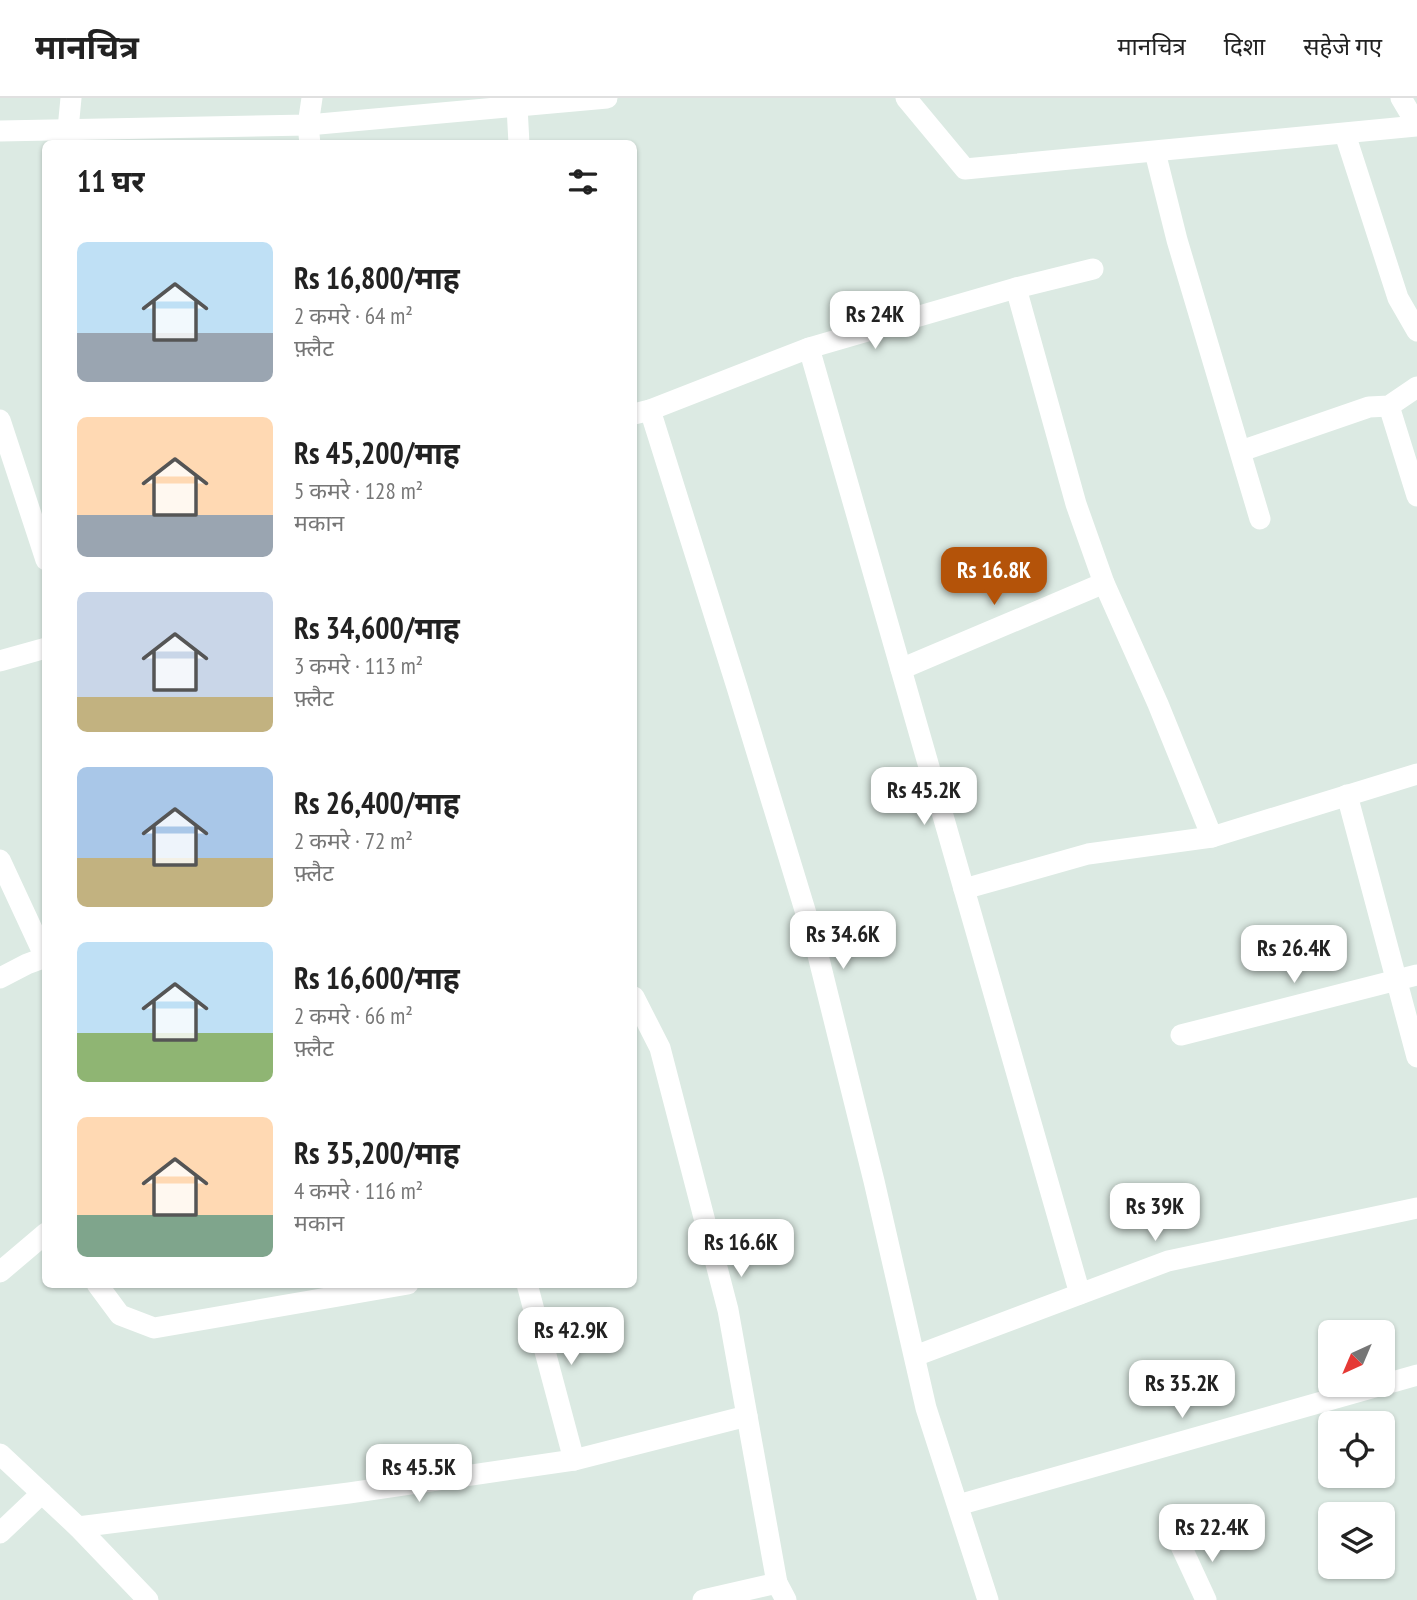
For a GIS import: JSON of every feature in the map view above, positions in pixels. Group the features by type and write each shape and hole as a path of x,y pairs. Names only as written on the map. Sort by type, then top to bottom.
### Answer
{"street":[{"path":"68,129 71,98"},
{"path":"309,134 312,98"},
{"path":"0,131 68,129 128,136 309,134 459,105 517,106 607,98"},
{"path":"906,98 965,169 1417,126 1401,98"},
{"path":"517,106 519,140"},
{"path":"1345,134 1398,299 1417,331"},
{"path":"1155,152 1177,240 1260,519"},
{"path":"988,1600 926,1408 874,1181 815,943 737,687 642,412 809,348 1016,288 1093,269"},
{"path":"1016,288 1076,504 1104,583 1158,704 1212,837"},
{"path":"809,348 1080,1294"},
{"path":"1241,452 1369,407 1389,406 1417,387"},
{"path":"1389,406 1417,496"},
{"path":"0,420 8,473 42,551"},
{"path":"901,669 1104,583"},
{"path":"0,660 42,649"},
{"path":"964,889 1088,854 1212,837 1417,774"},
{"path":"1347,796 1407,978 1417,1057"},
{"path":"0,860 42,951"},
{"path":"0,978 42,958"},
{"path":"1181,1035 1407,978"},
{"path":"637,1003 660,1048 728,1310 781,1592 703,1600"},
{"path":"915,1356 1168,1261 1417,1209"},
{"path":"0,1272 42,1236"},
{"path":"100,1288 120,1315 154,1328 385,1288"},
{"path":"528,1288 574,1460"},
{"path":"958,1505 1417,1375"},
{"path":"78,1527 349,1493 574,1460 747,1416"},
{"path":"0,1454 78,1527 148,1600"},
{"path":"0,1533 42,1493"},
{"path":"1181,1546 1206,1600"}]}
